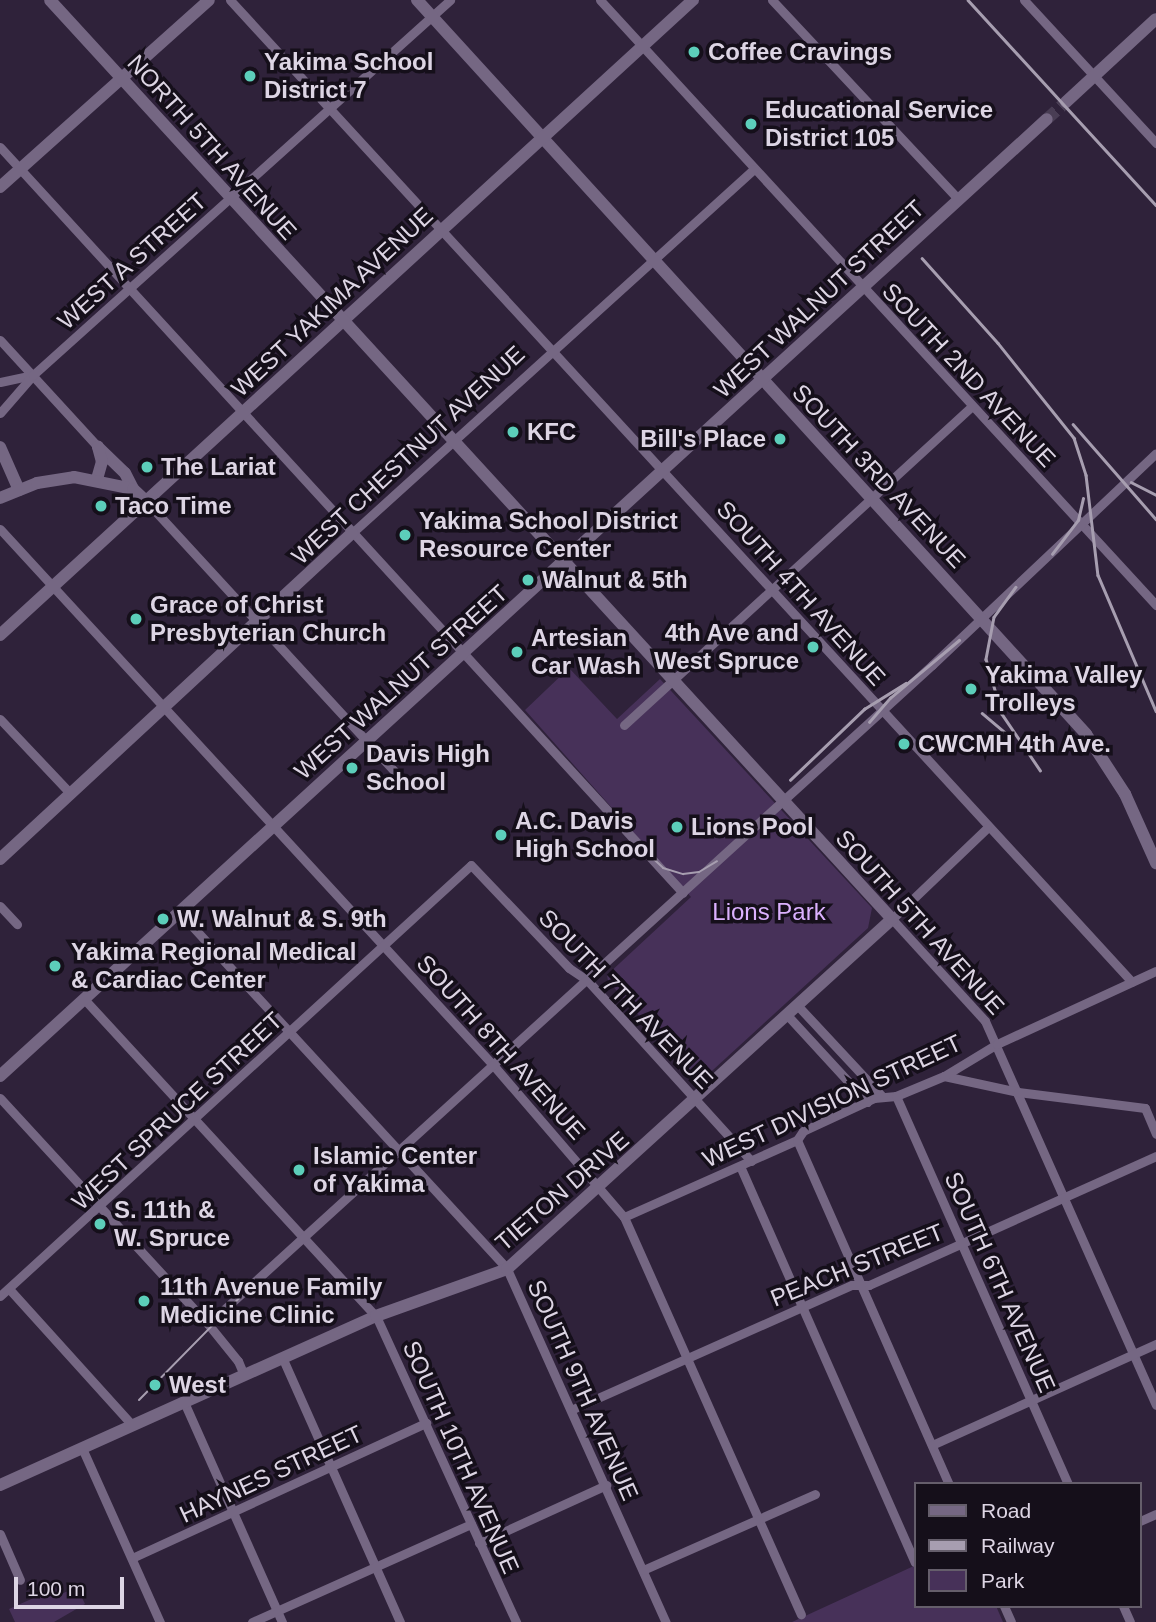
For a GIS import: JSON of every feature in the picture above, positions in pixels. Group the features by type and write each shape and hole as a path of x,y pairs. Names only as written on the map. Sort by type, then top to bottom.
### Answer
{"main road":[{"name":"NORTH 5TH AVENUE","path":"50,0 344,321"},
{"path":"0,187 209,0"},
{"name":"SOUTH 3RD AVENUE","path":"417,0 1086,734 1125,794 1156,863"},
{"name":"WEST YAKIMA AVENUE","path":"0,635 693,0"},
{"path":"1066,102 1156,19"},
{"name":"WEST WALNUT STREET","path":"0,1076 181,914 1047,119"},
{"name":"SOUTH 5TH AVENUE","path":"344,321 892,919"},
{"path":"0,447 19,490"},
{"path":"97,479 102,462 98,447"},
{"path":"98,447 125,472 133,489 145,500"},
{"path":"0,498 64,478 97,479 133,489"},
{"name":"WEST CHESTNUT AVENUE","path":"0,859 352,533"},
{"name":"TIETON DRIVE","path":"0,1485 376,1316 507,1269 601,1187 892,919"}],"street":[{"name":"SOUTH 4TH AVENUE","path":"230,0 664,470 987,828 1132,982"},
{"name":"WEST A STREET","path":"0,413 33,375 450,0"},
{"name":"SOUTH 2ND AVENUE","path":"600,0 971,407 1156,605"},
{"path":"772,0 958,199"},
{"path":"1024,0 1156,143"},
{"path":"0,147 682,892"},
{"name":"WEST CHESTNUT AVENUE","path":"352,533 754,169"},
{"path":"0,340 98,447"},
{"path":"0,382 33,375"},
{"path":"624,725 971,407"},
{"path":"208,1324 306,1239 588,981 1052,554 1156,453"},
{"path":"145,500 397,774"},
{"name":"SOUTH 8TH AVENUE","path":"0,529 494,1066 601,1187 624,1217 801,1614"},
{"path":"0,719 71,794"},
{"name":"TIETON DRIVE","path":"892,919 987,828"},
{"name":"WEST SPRUCE STREET","path":"0,1296 10,1291 471,865"},
{"name":"SOUTH 7TH AVENUE","path":"471,865 569,968 588,981 751,1161"},
{"path":"0,906 17,924"},
{"name":"SOUTH 9TH AVENUE","path":"181,914 507,1269 573,1409 666,1622"},
{"name":"SOUTH 5TH AVENUE","path":"892,919 985,1021 1156,1405"},
{"name":"WEST DIVISION STREET","path":"624,1217 797,1140 803,1131 867,1102 882,1096 896,1096 944,1076 997,1044 1156,971"},
{"name":"SOUTH 10TH AVENUE","path":"85,1000 376,1316 516,1622"},
{"path":"798,1006 882,1096"},
{"path":"788,1016 867,1102"},
{"path":"944,1076 1018,1092 1145,1108 1156,1134"},
{"name":"SOUTH 6TH AVENUE","path":"896,1096 1067,1482"},
{"path":"0,1098 208,1324 238,1361 244,1375"},
{"path":"797,1140 948,1482"},
{"name":"PEACH STREET","path":"573,1409 803,1307 861,1284 869,1285 1156,1156"},
{"path":"740,1166 914,1560"},
{"path":"10,1291 132,1425"},
{"path":"932,1445 1156,1344"},
{"path":"282,1357 400,1622"},
{"path":"184,1402 282,1622"},
{"name":"HAYNES STREET","path":"132,1558 220,1520 232,1509 426,1423"},
{"path":"82,1448 160,1622"},
{"path":"479,1543 606,1485"},
{"path":"643,1570 815,1494"},
{"path":"252,1622 471,1524"},
{"path":"0,1534 20,1580"}],"green space":[{"name":"Lions Park","path":"569,668 617,719 660,679 872,908 868,928 702,1080 695,1078 608,981 607,975 691,897 525,710"},
{"path":"914,1566 914,1608 997,1608 1003,1622 792,1622"},
{"path":"77,1587 85,1604 54,1622 15,1622 9,1609 56,1588 59,1595"}],"tunnel":[{"path":"1047,119 1066,102"}],"tram line":[{"path":"644,850 663,868 683,874 699,872 717,861"},
{"path":"139,1400 246,1291"}],"railway":[{"path":"968,0 1156,205"},
{"path":"922,258 998,343 1074,438 1086,475 1098,575 1156,711"},
{"path":"1073,424 1156,519"},
{"path":"1131,482 1156,495"},
{"path":"1052,554 1078,520 1083,499"},
{"path":"1016,587 994,617 986,659 1002,714 1040,770"},
{"path":"869,722 890,698 959,640"},
{"path":"790,780 864,709 906,683"},
{"path":"982,713 1012,738"}],"place":[{"name":"Coffee Cravings","path":"694,52"},
{"name":"Yakima School District 7","path":"250,76"},
{"name":"Educational Service District 105","path":"751,124"},
{"name":"KFC","path":"513,432"},
{"name":"Bill's Place","path":"780,439"},
{"name":"The Lariat","path":"147,467"},
{"name":"Taco Time","path":"101,506"},
{"name":"Yakima School District Resource Center","path":"405,535"},
{"name":"Walnut & 5th","path":"528,580"},
{"name":"Grace of Christ Presbyterian Church","path":"136,619"},
{"name":"4th Ave and West Spruce","path":"813,647"},
{"name":"Artesian Car Wash","path":"517,652"},
{"name":"Yakima Valley Trolleys","path":"971,689"},
{"name":"CWCMH 4th Ave.","path":"904,744"},
{"name":"Davis High School","path":"352,768"},
{"name":"Lions Pool","path":"677,827"},
{"name":"A.C. Davis High School","path":"501,835"},
{"name":"W. Walnut & S. 9th","path":"163,919"},
{"name":"Yakima Regional Medical & Cardiac Center","path":"55,966"},
{"name":"Islamic Center of Yakima","path":"299,1170"},
{"name":"S. 11th & W. Spruce","path":"100,1224"},
{"name":"11th Avenue Family Medicine Clinic","path":"144,1301"},
{"name":"West","path":"155,1385"}]}
